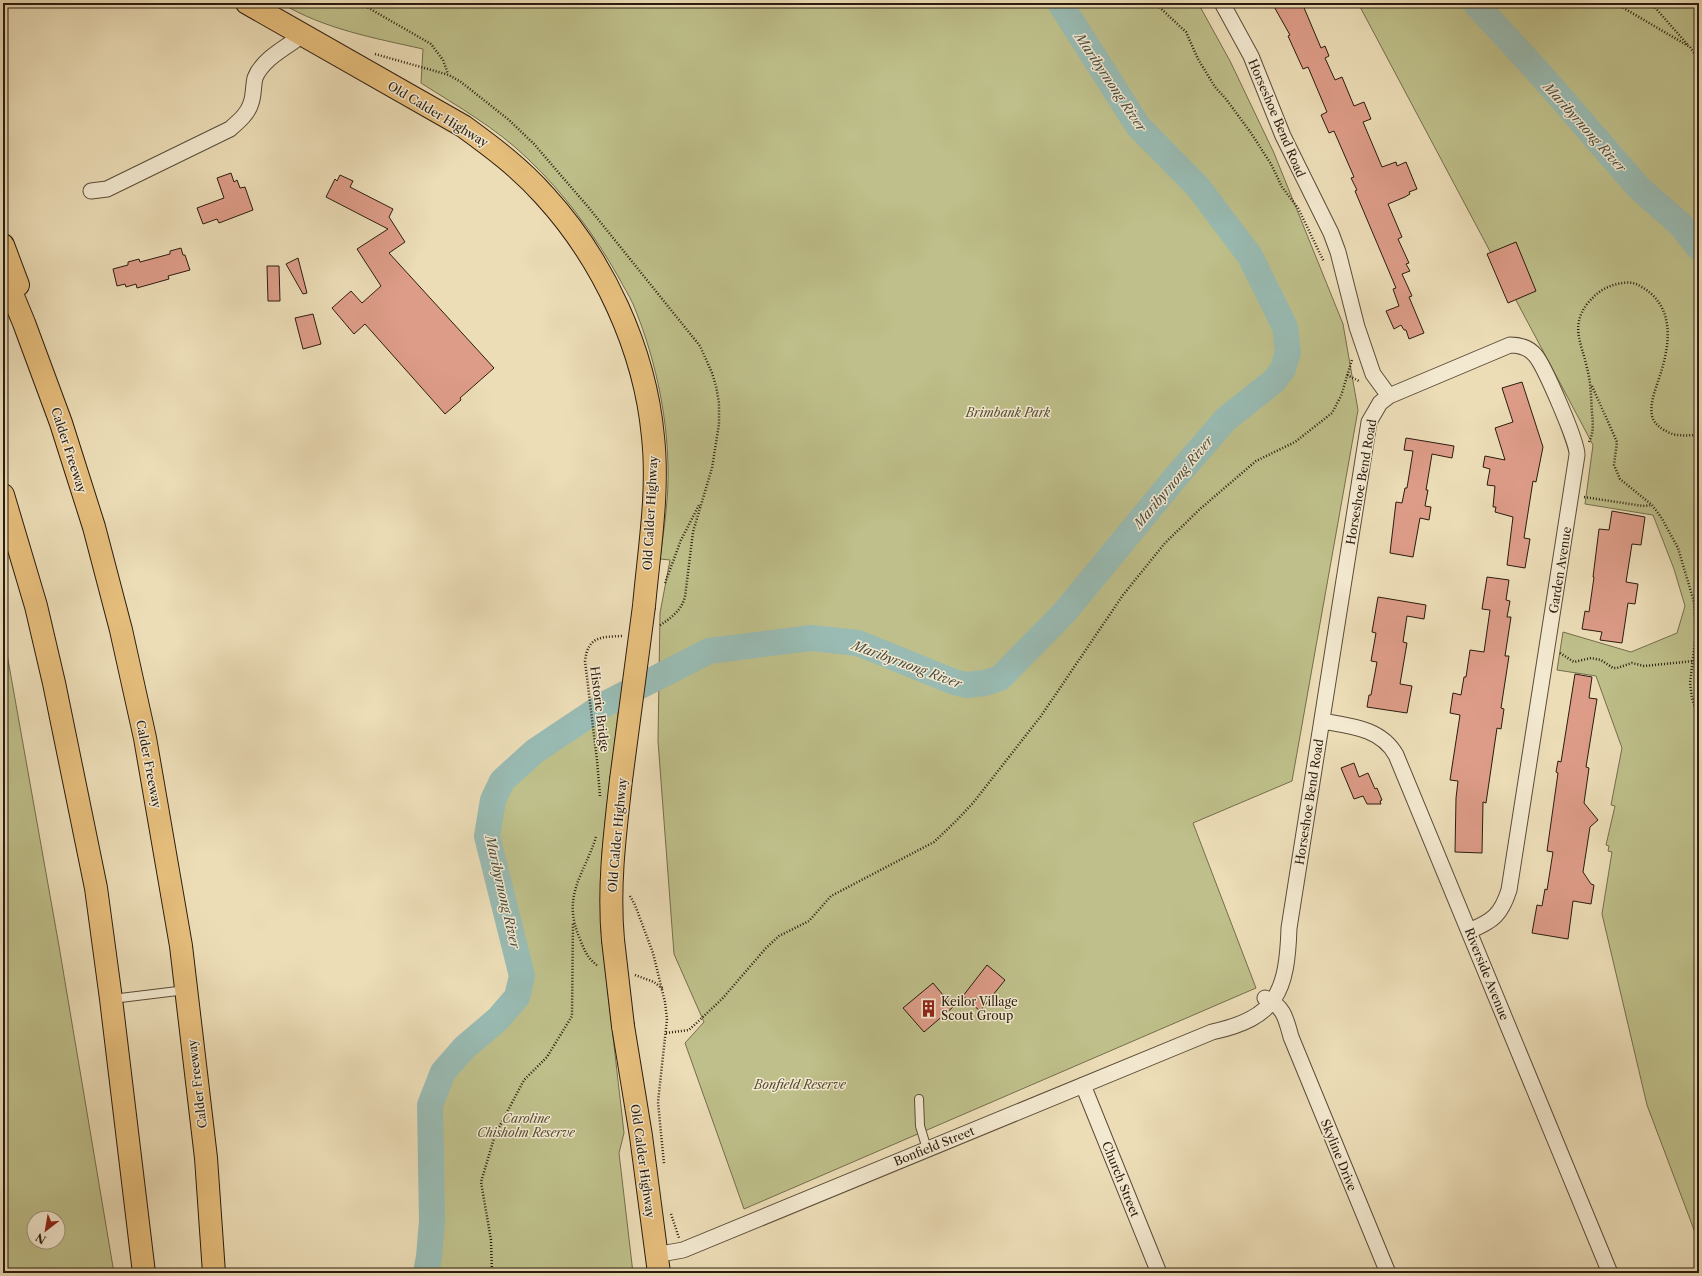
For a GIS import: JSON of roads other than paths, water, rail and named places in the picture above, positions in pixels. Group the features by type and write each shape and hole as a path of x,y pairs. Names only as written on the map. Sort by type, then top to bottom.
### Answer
{"main road":[{"name":"Old Calder Highway","path":"247,3 463,126 496,149 523,174 558,211 592,260 613,299 636,354 649,408 653,437 654,490 644,606 621,780 612,874 611,915 623,1026 641,1136 650,1265"},
{"path":"3,245 32,322 94,527"},
{"name":"Calder Freeway","path":"3,272 24,322 61,423 94,527 121,630 145,738 166,849 187,990 206,1158 213,1270"},
{"path":"3,495 36,606 54,683 96,888 144,1273"}],"street":[{"name":"Horseshoe Bend Road","path":"1222,3 1251,56 1283,136 1331,233 1344,271 1357,327 1373,374 1389,396 1380,403 1374,412 1369,422 1366,434 1289,928 1288,953 1284,978 1268,1003"},
{"path":"91,191 108,189 230,129 245,115 251,104 255,78 262,67 303,35"},
{"name":"Garden Avenue","path":"1389,396 1510,345 1521,346 1536,356 1544,369 1575,440 1578,451 1509,890 1505,902 1494,919 1487,924 1469,931"},
{"name":"Riverside Avenue","path":"1322,721 1371,732 1379,736 1392,747 1610,1273"},
{"name":"Bonfield Street","path":"650,1265 683,1250 1212,1032 1256,1007 1268,1003"},
{"name":"Skyline Drive","path":"1268,1003 1291,1038 1388,1273"},
{"name":"Church Street","path":"1083,1085 1159,1273"}],"lane":[{"path":"111,999 187,990"},
{"path":"919,1099 920,1126 928,1149"}],"waterway":[{"name":"Maribyrnong River","path":"426,1273 432,1221 430,1105 443,1072 464,1048 498,1019 517,997 522,976 487,836 493,800 502,781 535,751 607,703 709,651 811,638 858,643 954,682 966,685 985,683 1000,678 1064,613 1175,478 1226,419 1274,381 1283,369 1288,352 1285,327 1250,256 1198,187 1138,126 1060,3"},
{"name":"Maribyrnong River","path":"1475,3 1541,75 1639,188 1681,225 1699,248"}],"place":[{"name":"Keilor Village Scout Group","path":"928,1008"}],"park label":[{"name":"Brimbank Park","path":"1008,412"},
{"name":"Bonfield Reserve","path":"800,1084"},
{"name":"Caroline Chisholm Reserve","path":"526,1125"}]}
